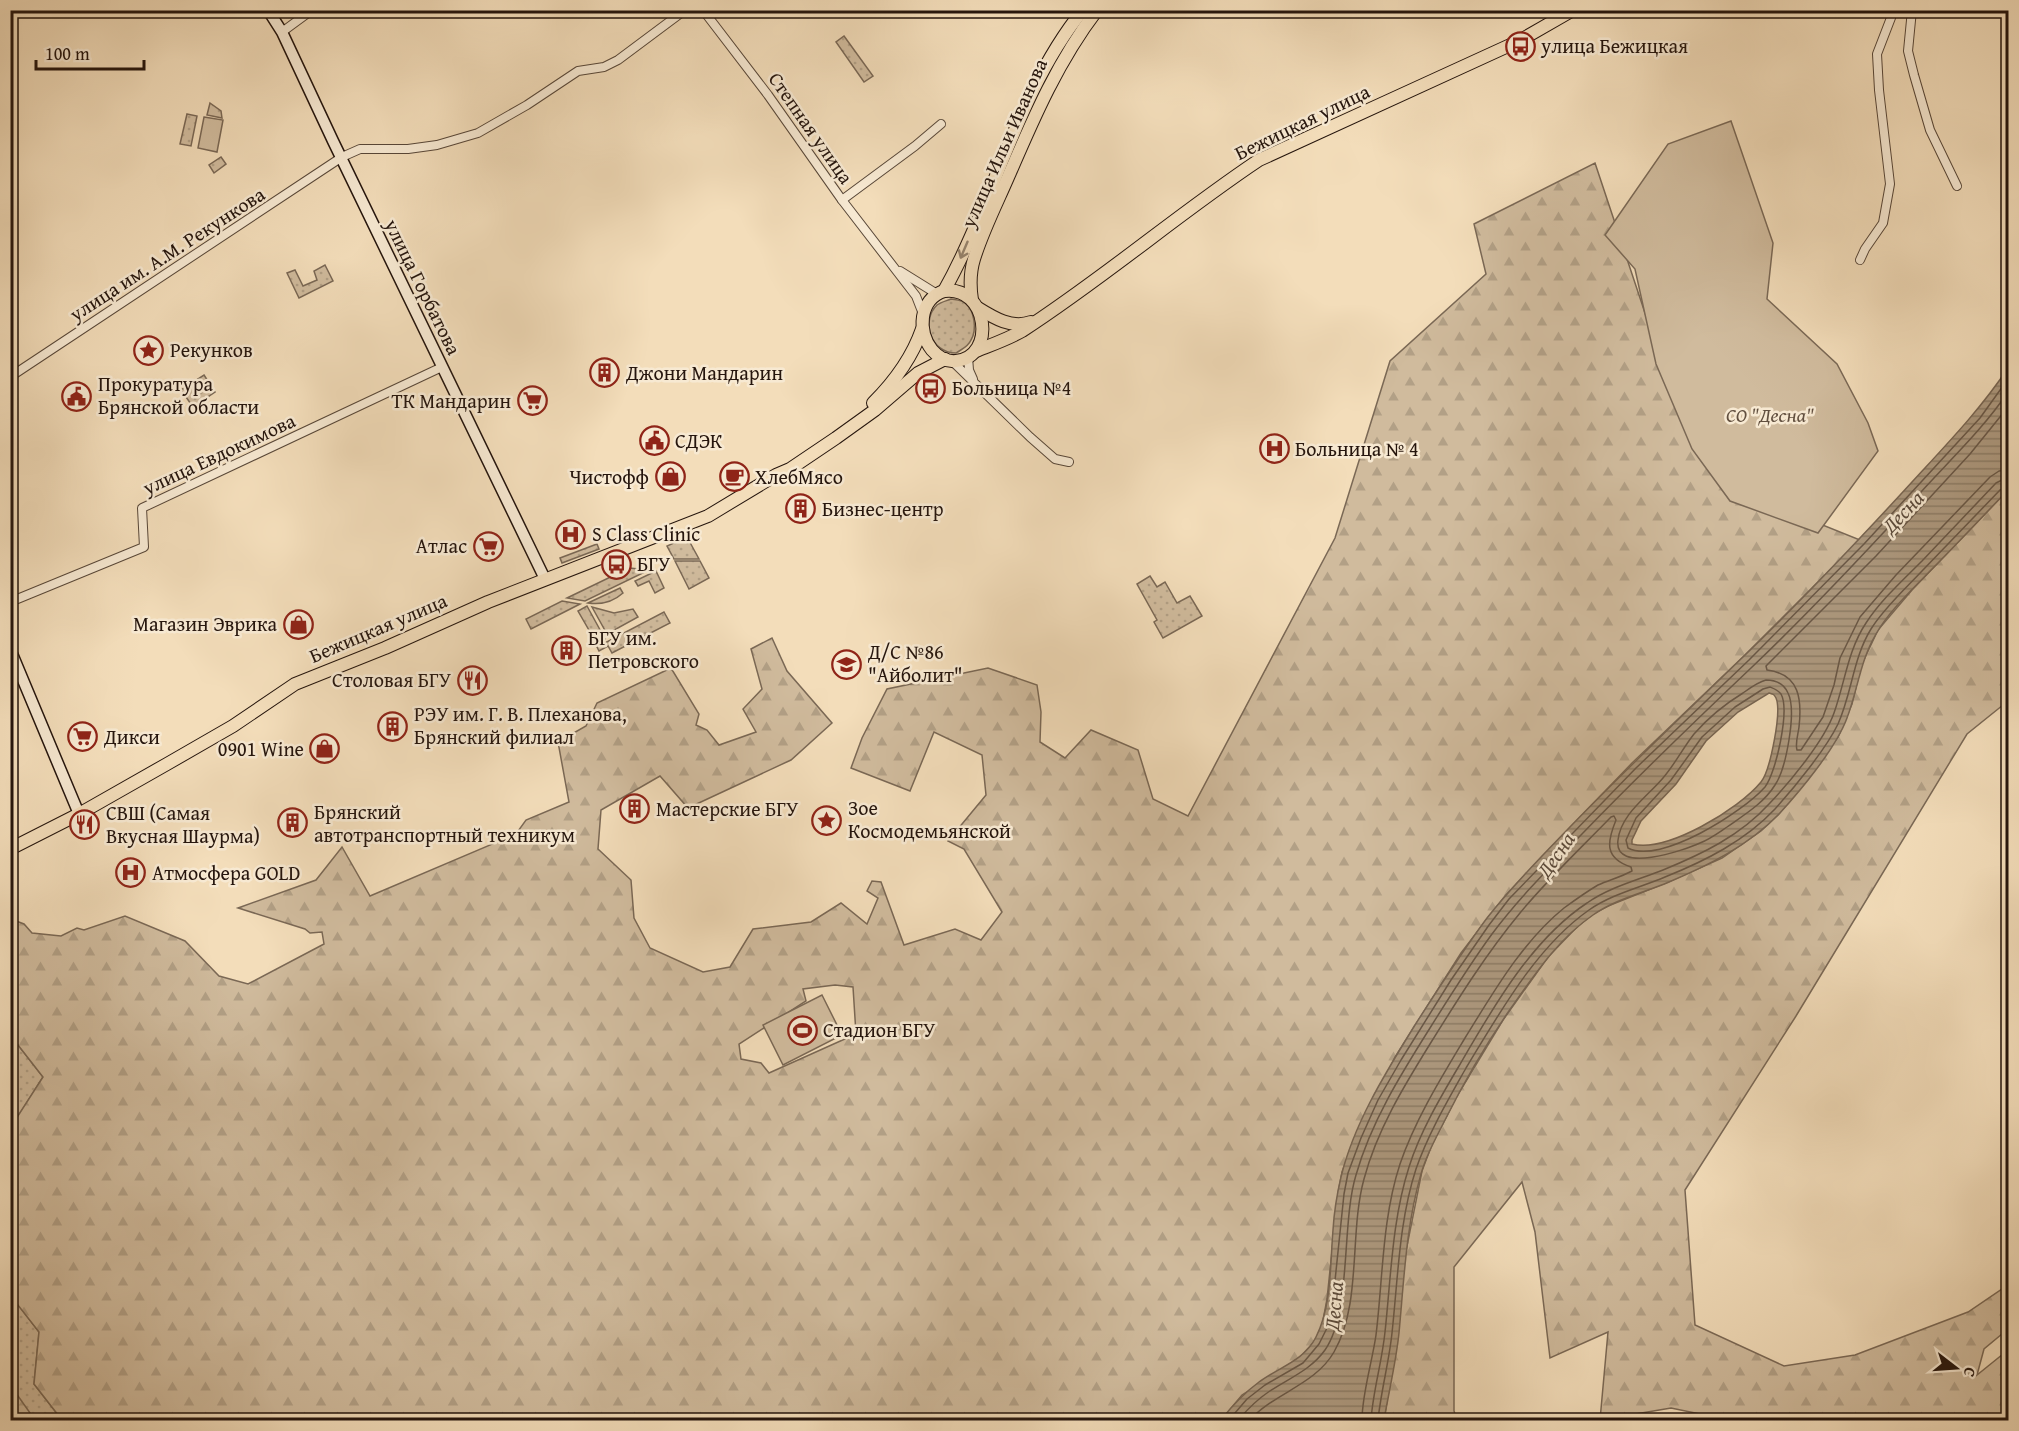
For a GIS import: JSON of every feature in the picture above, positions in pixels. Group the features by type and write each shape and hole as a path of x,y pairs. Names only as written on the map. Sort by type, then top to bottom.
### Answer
{"main road":[{"name":"улица Горбатова","path":"268,10 282,32 545,579"},
{"name":"улица Ильи Иванова","path":"941,292 962,256 1040,78 1056,48 1083,10"},
{"name":"улица Ильи Иванова","path":"975,304 971,278 974,261 987,227 1050,83 1065,56 1097,10"},
{"name":"Бежицкая улица","path":"972,354 1021,332 1088,286 1259,160 1519,41 1572,10"},
{"path":"776,475 787,464 872,404 906,364 922,329 923,314 928,303 941,292 963,294 1003,322 1013,325 1027,324 1037,319"},
{"path":"922,329 929,347 936,355 948,360 962,360 972,354 982,334 982,318 975,304"},
{"path":"776,475 836,438 875,410 918,373 948,360"},
{"name":"Бежицкая улица","path":"10,849 79,814 233,726 295,684 545,579 708,516 776,475"},
{"path":"10,649 79,814"}],"street":[{"path":"282,32 312,10"},
{"name":"улица им. А.М. Рекункова","path":"10,377 342,157 360,149 408,149 437,145 472,135 527,105 578,71 604,67 618,60 685,10"},
{"name":"Степная улица","path":"703,10 768,95 842,200 916,296 923,314"},
{"path":"1860,260 1883,223 1890,183 1877,54 1894,10"},
{"path":"1912,10 1908,51 1914,75 1930,130 1957,186"},
{"path":"842,200 941,124"},
{"path":"892,265 941,292"},
{"path":"972,354 969,370 974,381"},
{"path":"948,360 974,381 1055,459 1069,462"},
{"name":"улица Евдокимова","path":"10,602 144,547 142,508 442,367"}],"green space":[{"path":"844,36 873,76 864,82 836,42"},
{"path":"210,103 221,111 222,118 207,115"},
{"path":"187,114 197,116 191,146 180,144"},
{"path":"204,117 223,120 217,152 198,148"},
{"name":"СО \"Десна\"","path":"1731,121 1773,243 1767,299 1837,364 1868,423 1878,451 1818,533 1730,501 1692,449 1656,364 1635,269 1605,235 1668,144"},
{"path":"221,157 226,164 214,173 209,165"},
{"path":"1595,163 1651,331 1733,489 1860,540 1745,655 1632,763 1505,896 1461,953 1395,1057 1356,1135 1342,1172 1338,1193 1322,1326 1314,1342 1299,1358 1242,1395 1221,1420 62,1420 34,1384 39,1332 11,1297 11,1123 14,1122 43,1077 11,1036 11,919 24,924 32,933 61,936 77,928 84,930 125,916 185,941 219,976 248,984 324,944 322,932 310,933 305,929 238,908 316,880 342,847 370,896 516,834 526,820 569,802 558,742 586,726 597,703 671,668 699,714 696,725 707,730 719,745 756,732 743,709 762,689 751,649 772,638 787,671 832,723 791,760 688,808 660,776 601,810 598,849 631,880 634,918 650,948 703,972 730,967 753,929 811,922 841,903 867,924 878,898 867,891 872,881 881,882 904,945 955,929 981,940 1002,912 964,849 948,841 986,795 982,755 934,732 910,791 851,768 862,738 887,689 988,668 1037,685 1041,712 1040,742 1065,758 1091,730 1138,750 1153,799 1188,816 1335,538 1390,361 1486,274 1474,224","holes":["835,985 853,987 856,1034 769,1073 761,1063 741,1059 739,1044 806,1001 803,989"]},
{"path":"325,265 333,281 299,298 287,273 295,270 303,286 317,280 314,271"},
{"path":"951,299 965,303 974,321 974,331 970,342 956,353 940,348 934,342 929,327 932,311 937,305"},
{"path":"204,375 215,392 193,407 181,390"},
{"path":"2008,490 2008,701 1967,734 1796,1016 1685,1190 1695,1325 1784,1366 1855,1355 1968,1312 2008,1285 2008,1329 1984,1349 1977,1375 2008,1350 2008,1419 1729,1420 1671,1408 1600,1420 1608,1332 1550,1358 1535,1232 1522,1182 1454,1267 1454,1411 1457,1420 1384,1420 1398,1335 1404,1261 1422,1171 1431,1147 1457,1096 1503,1020 1548,957 1593,914 1722,858 1761,831 1778,815 1838,737 1852,704 1861,666 1878,630 1912,590"},
{"path":"687,537 699,559 674,559 667,546"},
{"path":"597,544 599,549 562,563 560,558"},
{"path":"675,561 700,561 709,578 689,589"},
{"path":"629,568 649,570 585,601 567,598"},
{"path":"656,571 664,588 655,593 649,581 638,586 635,581"},
{"path":"1150,576 1157,587 1165,582 1177,603 1190,596 1202,616 1163,638 1154,622 1157,620 1137,584"},
{"path":"620,588 623,593 611,601 598,604 588,603"},
{"path":"562,601 580,604 531,629 526,619"},
{"path":"587,606 605,639 597,644 578,611"},
{"path":"592,607 614,613 633,609 638,617 607,634"},
{"path":"664,612 670,623 612,653 608,646 599,651 597,647"},
{"name":"Стадион БГУ","path":"822,995 842,1035 783,1065 763,1025"},
{"path":"11,1036 43,1077 11,1128"},
{"path":"10,1297 14,1299 39,1332 34,1384 62,1420 11,1420"},
{"path":"10,1386 35,1420 18,1420 11,1410"}],"water":[{"name":"Десна","path":"2008,368 2008,490 1901,601 1881,625 1866,654 1842,730 1817,768 1779,814 1741,845 1684,876 1611,905 1580,924 1538,970 1476,1063 1428,1153 1416,1194 1406,1253 1398,1344 1384,1420 1221,1420 1248,1391 1298,1358 1316,1337 1328,1298 1338,1190 1354,1137 1372,1098 1404,1043 1487,918 1590,806 1765,636 1850,549 1950,441","holes":["1769,693 1773,694 1777,705 1776,728 1768,766 1761,782 1751,793 1720,816 1701,826 1664,842 1647,845 1632,844 1641,821 1676,784 1706,741 1738,712"]}],"place":[{"name":"улица Бежицкая","path":"1520,46"},
{"name":"Рекунков","path":"149,350"},
{"name":"Джони Мандарин","path":"605,373"},
{"name":"Больница №4","path":"931,388"},
{"name":"Прокуратура Брянской области","path":"77,396"},
{"name":"ТК Мандарин","path":"532,401"},
{"name":"СДЭК","path":"654,441"},
{"name":"Больница № 4","path":"1274,449"},
{"name":"Чистофф","path":"670,477"},
{"name":"ХлебМясо","path":"734,477"},
{"name":"Бизнес-центр","path":"801,509"},
{"name":"S Class Clinic","path":"571,534"},
{"name":"Атлас","path":"488,546"},
{"name":"БГУ","path":"616,564"},
{"name":"Магазин Эврика","path":"298,624"},
{"name":"БГУ им. Петровского","path":"567,650"},
{"name":"Д/С №86 \"Айболит\"","path":"847,664"},
{"name":"Столовая БГУ","path":"472,680"},
{"name":"РЭУ им. Г. В. Плеханова, Брянский филиал","path":"393,726"},
{"name":"Дикси","path":"83,737"},
{"name":"0901 Wine","path":"325,749"},
{"name":"Мастерские БГУ","path":"635,809"},
{"name":"Зое Космодемьянской","path":"827,820"},
{"name":"Брянский автотранспортный техникум","path":"293,823"},
{"name":"СВШ (Самая Вкусная Шаурма)","path":"85,824"},
{"name":"Атмосфера GOLD","path":"131,873"},
{"name":"Стадион БГУ","path":"802,1030"}]}
